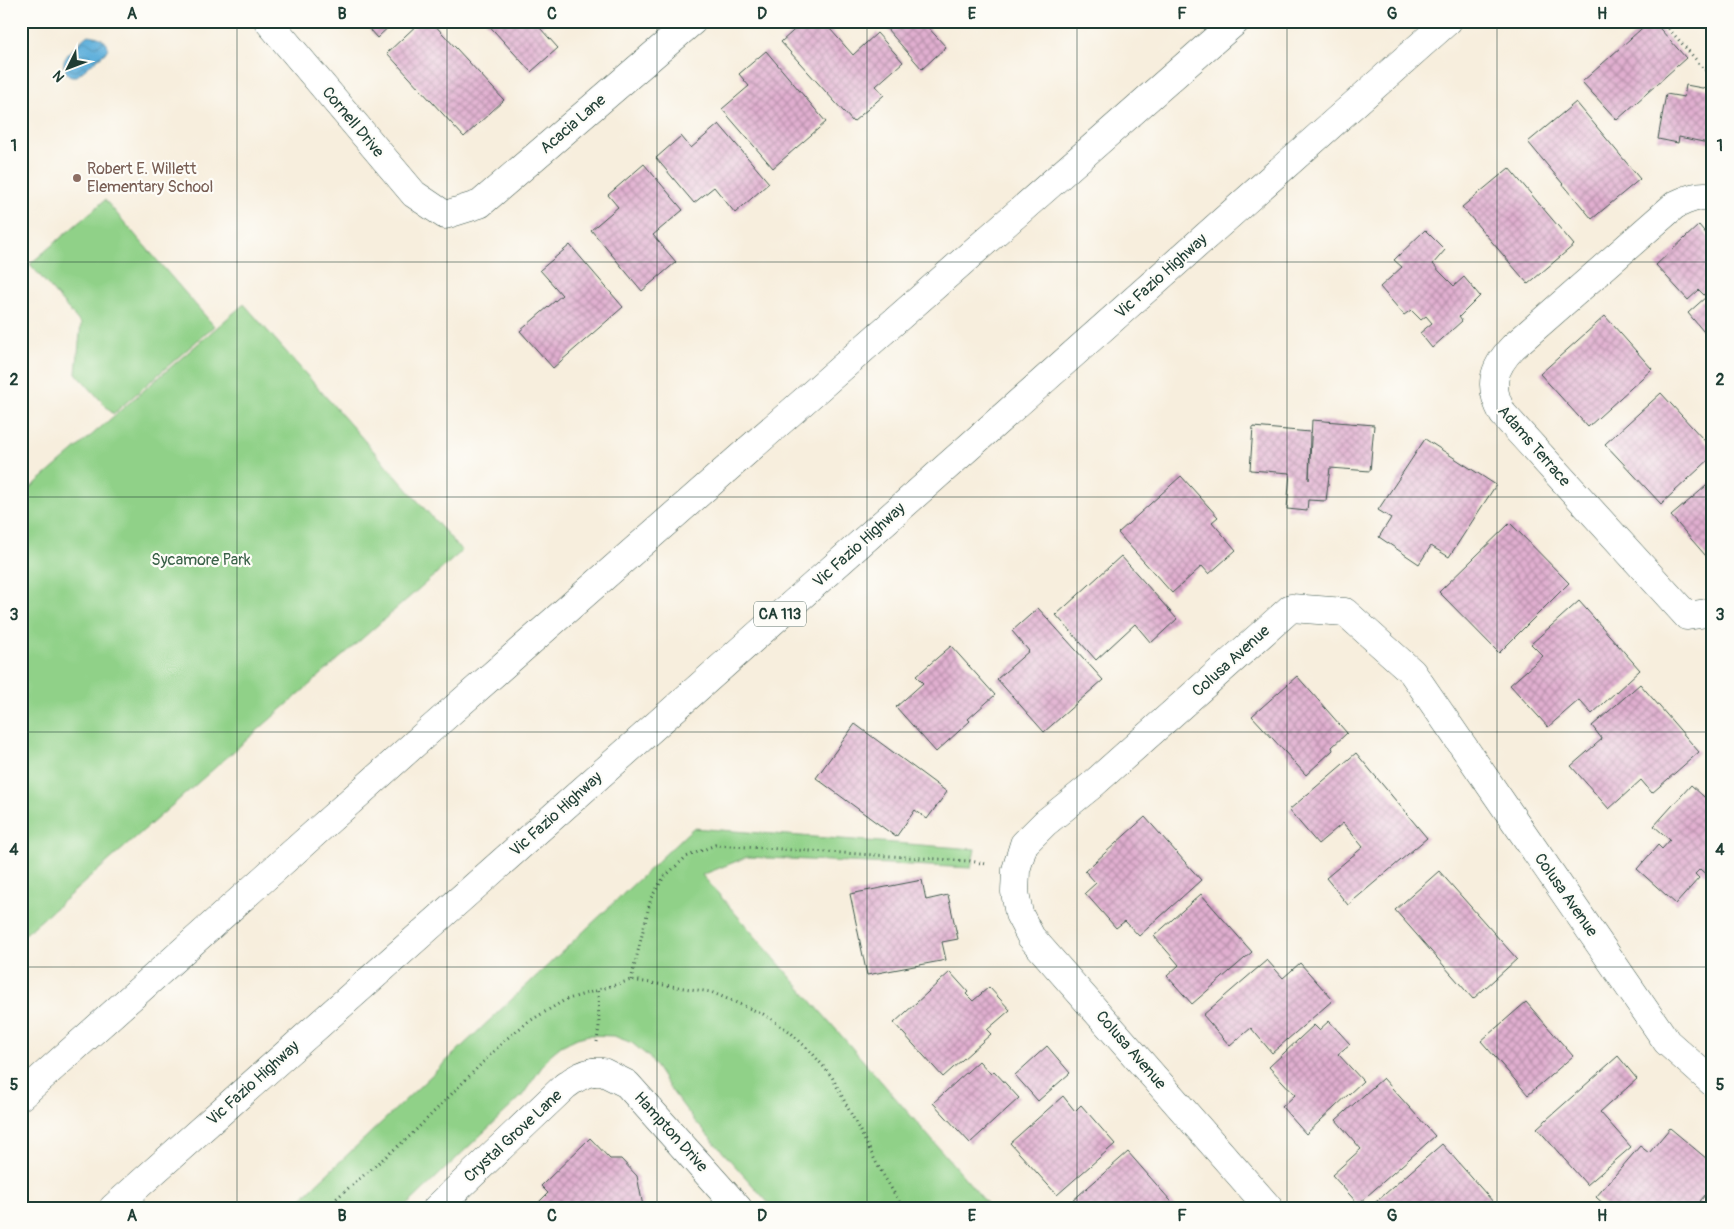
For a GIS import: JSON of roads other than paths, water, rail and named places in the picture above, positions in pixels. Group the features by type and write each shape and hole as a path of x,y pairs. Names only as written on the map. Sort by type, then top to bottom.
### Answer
{"main road":[{"name":"Cornell Drive","path":"268,21 414,194 445,215"},
{"name":"Acacia Lane","path":"445,215 480,204 693,21"},
{"path":"21,1096 422,737 1236,21"},
{"name":"Vic Fazio Highway","path":"112,1208 1448,21"},
{"name":"Adams Terrace","path":"1713,197 1706,195 1691,197 1675,205 1513,347 1503,357 1496,370 1493,384 1496,400 1503,414 1687,616 1713,612"},
{"name":"Colusa Avenue","path":"1269,1208 1031,937 1019,914 1015,892 1016,870 1024,844 1045,823 1092,786 1291,608 1345,612 1412,672 1668,1042 1713,1083"},
{"name":"Crystal Grove Lane","path":"437,1208 565,1086 586,1073 593,1072"},
{"name":"Hampton Drive","path":"593,1072 602,1072 627,1084 738,1208"}],"water":[{"path":"88,35 103,40 108,48 105,53 77,76 70,76 64,68 64,60"}],"place":[{"name":"Robert E. Willett Elementary School","path":"77,178"}],"park label":[{"name":"Sycamore Park","path":"201,560"}]}
